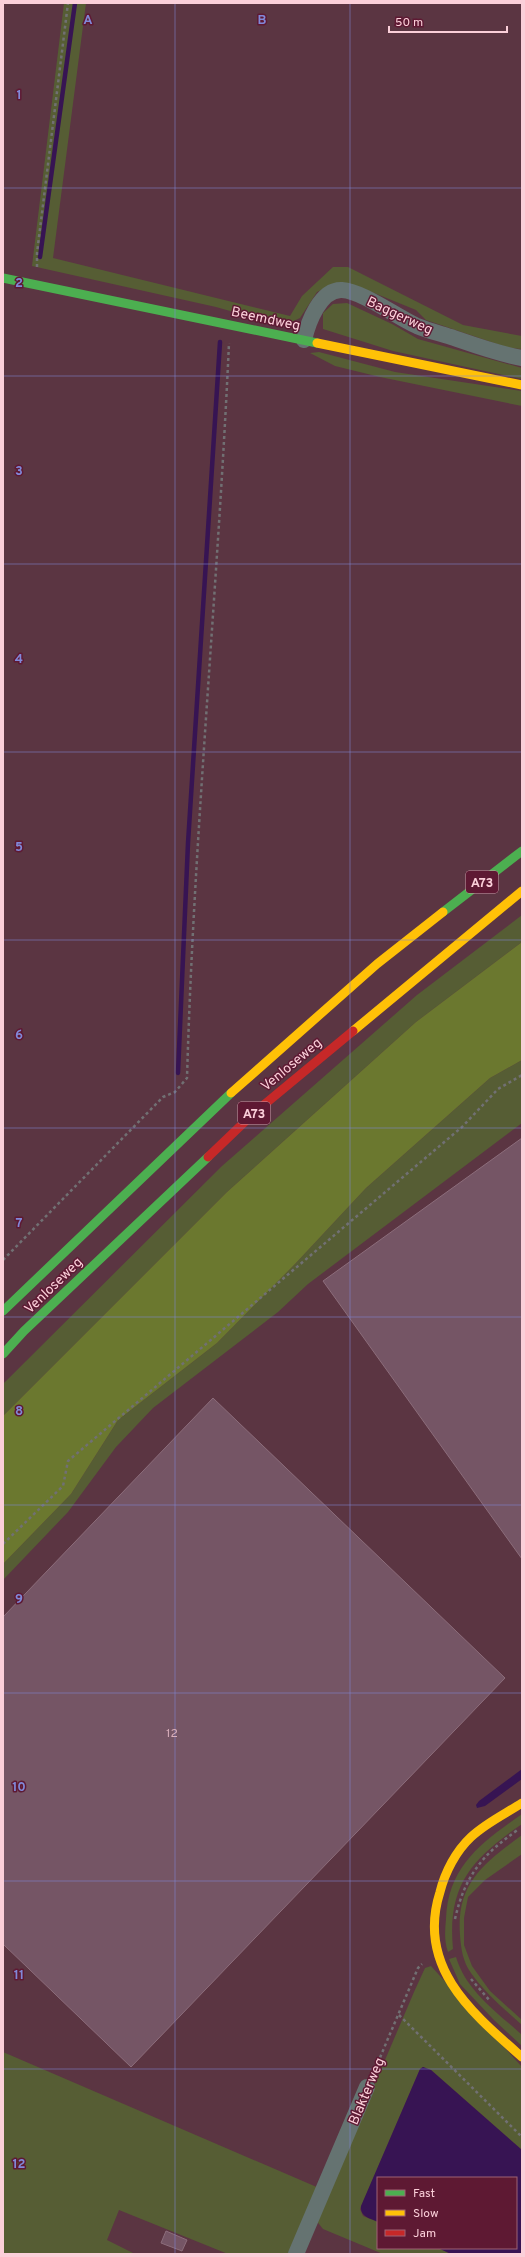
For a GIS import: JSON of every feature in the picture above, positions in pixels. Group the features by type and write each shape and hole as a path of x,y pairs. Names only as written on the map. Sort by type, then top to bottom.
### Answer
{"main road":[{"name":"Beemdweg","path":"3,278 522,385"},
{"name":"Venloseweg","path":"3,1311 231,1093 378,964 522,851"},
{"name":"Venloseweg","path":"3,1354 24,1331 254,1113 522,891"},
{"path":"522,1804 471,1837 449,1866 438,1890 434,1921 440,1958 450,1983 470,2010 522,2057"}],"street":[{"name":"Baggerweg","path":"304,340 308,324 320,304 328,295 341,290 357,294 418,326 504,355 522,358"},
{"name":"Blakterweg","path":"296,2254 368,2087"}],"path":[{"path":"39,286 36,253 68,3"},
{"path":"3,1260 163,1097 175,1092 187,1078 191,935 231,324"},
{"path":"3,1544 63,1486 68,1461 462,1127 498,1089 522,1075"},
{"path":"455,1927 457,1909 464,1887 483,1858 498,1844 522,1827"},
{"name":"Blakterweg","path":"368,2087 418,1968 426,1961 440,1958"},
{"path":"468,1975 492,2005"},
{"path":"399,2015 522,2137"}],"green space":[{"path":"64,3 86,3 53,258 290,316 302,296 333,267 348,267 463,325 522,336 522,349 509,348 426,320 416,310 357,286 332,285 317,292 300,318 283,326 216,307 32,266"},
{"path":"347,303 392,324 418,339 522,368 522,379 393,351 323,329 323,313 333,304"},
{"path":"319,352 395,372 522,391 522,406 380,377 335,366 310,353"},
{"path":"522,915 522,942 416,1022 227,1192 3,1416 3,1384 222,1166 417,995"},
{"path":"522,942 522,1060 490,1078 366,1188 295,1264 217,1343 118,1420 71,1494 3,1564 3,1416 227,1192 416,1022"},
{"path":"522,1060 522,1123 308,1284 278,1312 153,1408 116,1447 68,1512 3,1580 3,1564 71,1494 118,1420 217,1343 295,1264 366,1188 490,1078"},
{"path":"522,1814 522,1824 489,1849 466,1876 454,1907 452,1927 453,1949 448,1952 445,1931 448,1900 453,1884 460,1870 481,1846"},
{"path":"522,1835 522,1854 485,1880 468,1897 464,1918 464,1945 472,1966 490,1991 522,2020 522,2025 489,1994 468,1969 462,1950 460,1917 463,1901 475,1876 496,1855"},
{"path":"456,1957 467,1980 475,1991 522,2035 522,2046 494,2020 460,1984 449,1959"},
{"path":"431,1966 522,2067 522,2150 431,2070 423,2067 420,2069 360,2209 363,2216 377,2222 377,2249 440,2249 451,2254 383,2254 323,2229 315,2219 339,2168 425,1968"},
{"path":"3,2052 319,2188 290,2254 228,2254 119,2210 107,2240 135,2254 3,2254"}],"shaded area":[{"path":"522,1769 522,1779 485,1806 477,1808 476,1805 479,1801"},
{"path":"423,2067 431,2070 522,2150 522,2254 451,2254 440,2249 517,2249 517,2177 377,2177 377,2222 366,2217 362,2213 361,2206 420,2069"}],"building":[{"path":"522,1138 522,1559 323,1281"},
{"path":"213,1398 505,1678 131,2067 3,1944 3,1617"},
{"path":"166,2231 187,2240 182,2251 161,2243"}],"waterway":[{"path":"40,257 75,3"},
{"path":"178,1073 188,843 220,342"}],"traffic: fast":[{"path":"3,278 317,343"},
{"path":"443,912 522,851"},
{"path":"3,1311 231,1093"},
{"path":"3,1354 24,1331 208,1157"}],"traffic: slow":[{"path":"317,343 522,385"},
{"path":"353,1031 522,891"},
{"path":"231,1093 377,964 443,912"},
{"path":"522,1803 483,1827 471,1837 461,1849 452,1862 445,1877 440,1892 435,1919 436,1943 442,1966 453,1986 485,2023 522,2057"}],"traffic: jam":[{"path":"208,1157 254,1113 353,1031"}]}
